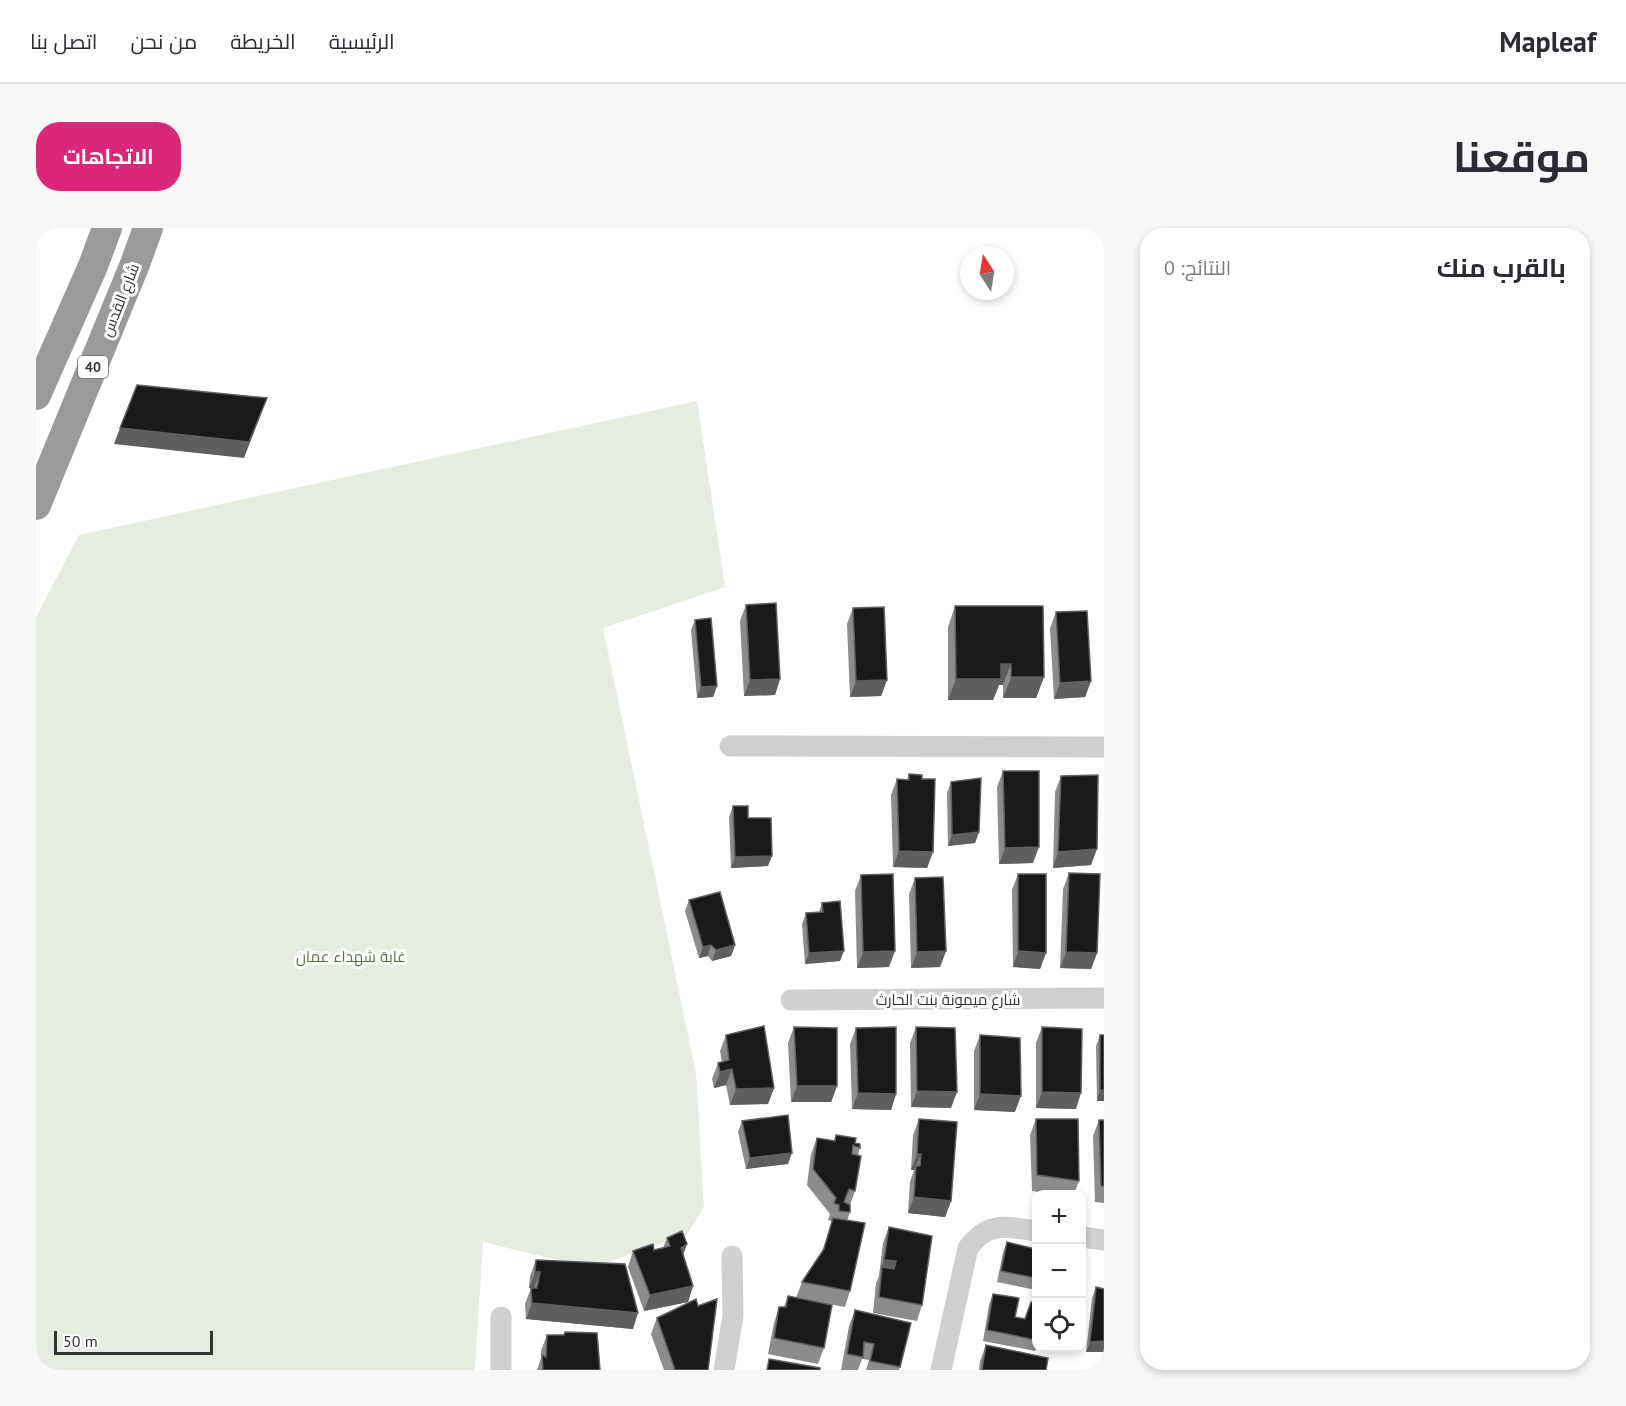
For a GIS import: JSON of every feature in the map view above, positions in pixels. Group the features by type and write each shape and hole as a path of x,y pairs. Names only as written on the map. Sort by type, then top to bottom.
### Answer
{"highway":[{"path":"36,395 93,266 107,228"},
{"name":"شارع القدس","path":"36,505 148,228"}],"street":[{"path":"730,746 1104,747"},
{"name":"شارع ميمونة بنت الحارث","path":"791,1000 1104,998"},
{"path":"941,1370 968,1248 986,1230 999,1227 1032,1231"},
{"path":"1086,1238 1104,1240"},
{"path":"724,1370 733,1316 732,1256"},
{"path":"501,1317 501,1370"}],"green space":[{"name":"غابة شهداء عمان","path":"697,401 725,587 603,628 696,1073 704,1208 686,1236 590,1268 483,1242 475,1370 36,1370 36,617 79,535"}],"building":[{"path":"137,385 267,398 249,442 120,428"},
{"path":"776,603 780,679 750,680 746,605"},
{"path":"955,606 1043,606 1044,677 1011,677 1011,664 1001,664 1001,679 956,679"},
{"path":"884,607 887,680 856,681 853,608"},
{"path":"1087,611 1091,681 1060,683 1056,612"},
{"path":"711,618 717,686 701,687 695,620"},
{"path":"1003,771 1039,771 1039,847 1005,848"},
{"path":"909,774 922,775 922,779 935,779 933,852 899,851 897,779 909,780"},
{"path":"1098,775 1097,849 1058,852 1061,776"},
{"path":"981,778 979,832 952,835 951,782"},
{"path":"733,806 748,806 748,818 771,818 772,856 735,857"},
{"path":"1069,873 1100,874 1097,953 1066,952"},
{"path":"893,874 895,951 863,952 861,875"},
{"path":"1018,874 1046,874 1046,953 1018,951"},
{"path":"943,877 946,951 917,952 915,878"},
{"path":"720,892 735,945 716,950 711,945 703,947 689,900"},
{"path":"840,901 844,951 809,953 806,913 823,912 822,903"},
{"path":"764,1026 774,1088 736,1089 732,1069 720,1072 718,1063 729,1060 726,1035"},
{"path":"794,1027 837,1028 837,1086 797,1086"},
{"path":"896,1027 896,1094 858,1093 856,1028"},
{"path":"916,1027 955,1028 957,1092 917,1091"},
{"path":"1042,1027 1082,1029 1081,1093 1042,1092"},
{"path":"980,1035 1020,1038 1021,1096 980,1094"},
{"path":"1100,1035 1104,1035 1104,1090 1100,1090"},
{"path":"788,1115 792,1153 750,1158 742,1121"},
{"path":"919,1119 957,1122 951,1201 914,1197 916,1166 920,1166 921,1154 917,1154"},
{"path":"1036,1119 1078,1119 1079,1181 1037,1175"},
{"path":"1099,1120 1104,1120 1104,1186 1101,1186"},
{"path":"836,1135 856,1138 855,1143 860,1144 860,1148 853,1145 852,1154 861,1156 855,1191 849,1189 844,1202 850,1205 850,1212 839,1211 839,1205 834,1203 836,1198 813,1169 817,1138 835,1141"},
{"path":"833,1218 865,1223 850,1291 802,1282 824,1249"},
{"path":"889,1227 932,1236 922,1305 879,1297 882,1267 894,1269 896,1261 884,1260"},
{"path":"682,1231 687,1244 681,1248 693,1286 650,1295 633,1251 653,1244 654,1250 670,1246 667,1238"},
{"path":"1007,1242 1032,1248 1032,1277 1001,1271"},
{"path":"536,1260 625,1264 638,1313 532,1303 531,1288 537,1288 540,1272 535,1272"},
{"path":"1096,1287 1104,1289 1104,1341 1090,1342"},
{"path":"993,1294 1019,1298 1015,1317 1025,1319 1032,1302 1032,1339 987,1330"},
{"path":"788,1296 832,1305 824,1348 774,1338 779,1307 786,1307"},
{"path":"696,1299 698,1306 717,1299 708,1370 675,1370 657,1318"},
{"path":"855,1310 911,1323 900,1367 870,1361 874,1344 864,1342 863,1357 847,1354"},
{"path":"565,1332 597,1333 600,1370 543,1370 542,1355 546,1357 547,1335 564,1335"},
{"path":"986,1345 1048,1358 1046,1370 982,1370"},
{"path":"769,1359 820,1368 820,1370 767,1370"}]}
